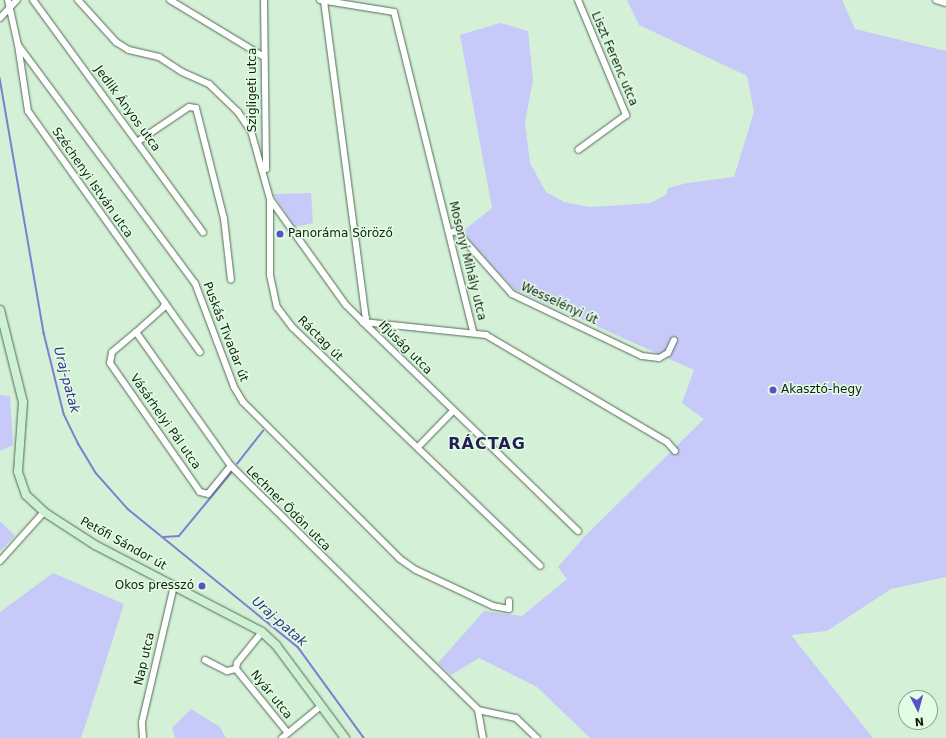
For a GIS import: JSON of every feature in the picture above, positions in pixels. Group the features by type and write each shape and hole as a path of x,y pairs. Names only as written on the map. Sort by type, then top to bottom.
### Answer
{"street":[{"name":"Széchenyi István utca","path":"8,0 12,8 28,111 200,352"},
{"path":"0,18 12,8 17,0"},
{"name":"Jedlik Ányos utca","path":"33,0 203,232"},
{"path":"78,0 123,46 129,50 159,57 182,72 214,87 249,127 266,179 270,199 346,305 364,322 473,332"},
{"path":"170,0 264,57"},
{"name":"Szigligeti utca","path":"264,0 266,179"},
{"name":"Mosonyi Mihály utca","path":"322,0 394,12 473,332 497,339 666,442 675,451"},
{"name":"Ifjúság utca","path":"322,0 366,318 364,322 453,411 578,531"},
{"name":"Liszt Ferenc utca","path":"578,0 626,115 578,150"},
{"path":"936,0 946,3"},
{"name":"Puskás Tivadar út","path":"18,45 195,283 234,387 243,402 400,560 416,570 493,606 509,609 509,601"},
{"path":"137,142 189,107 196,108 224,219 231,280"},
{"name":"Ráctag út","path":"270,199 270,275 277,307 293,328 540,566"},
{"name":"Wesselényi út","path":"449,233 456,231 512,294 642,356 659,358 668,353 674,340"},
{"path":"136,332 163,308 165,302"},
{"name":"Petőfi Sándor út","path":"0,310 23,402 18,478 26,495 44,512 95,545 262,632 276,645 345,738"},
{"name":"Lechner Ödön utca","path":"136,332 231,466 478,710"},
{"name":"Vásárhelyi Pál utca","path":"136,332 112,352 110,363 200,492 208,494 231,466"},
{"path":"418,447 453,411"},
{"path":"0,561 44,512"},
{"name":"Nap utca","path":"143,738 142,722 174,586"},
{"name":"Nyár utca","path":"262,632 237,664 236,669 287,732"},
{"path":"205,660 227,671 236,669"},
{"name":"Nyár utca","path":"282,738 287,732 321,706"},
{"path":"483,738 478,710 516,718 537,738"}],"shaded area":[{"path":"627,0 842,0 855,29 946,51 946,577 891,589 827,631 791,635 873,738 590,738 537,687 479,658 451,675 438,663 484,611 522,616 567,579 558,567 584,537 704,419 682,403 694,370 514,289 462,232 492,208 460,35 500,23 528,31 533,80 525,122 530,163 546,192 564,202 589,207 650,203 666,195 668,188 687,183 734,177 754,112 747,76 639,25"},
{"path":"311,193 313,223 295,227 273,194"},
{"path":"0,395 10,396 13,445 0,451"},
{"path":"0,521 15,536 0,551"},
{"path":"53,573 124,604 89,714 81,738 0,738 0,612"},
{"path":"191,709 220,727 226,738 175,738 172,728"}],"waterway":[{"name":"Uraj-patak","path":"0,78 44,333 64,414 78,443 96,473 128,509 298,647 364,738"},
{"path":"237,464 263,431"},
{"path":"164,537 179,536 231,473"}],"place":[{"name":"Panoráma Söröző","path":"280,234"},
{"name":"Akasztó-hegy","path":"773,390"},
{"name":"Okos presszó","path":"202,586"}],"district":[{"name":"RÁCTAG","path":"487,444"}]}
